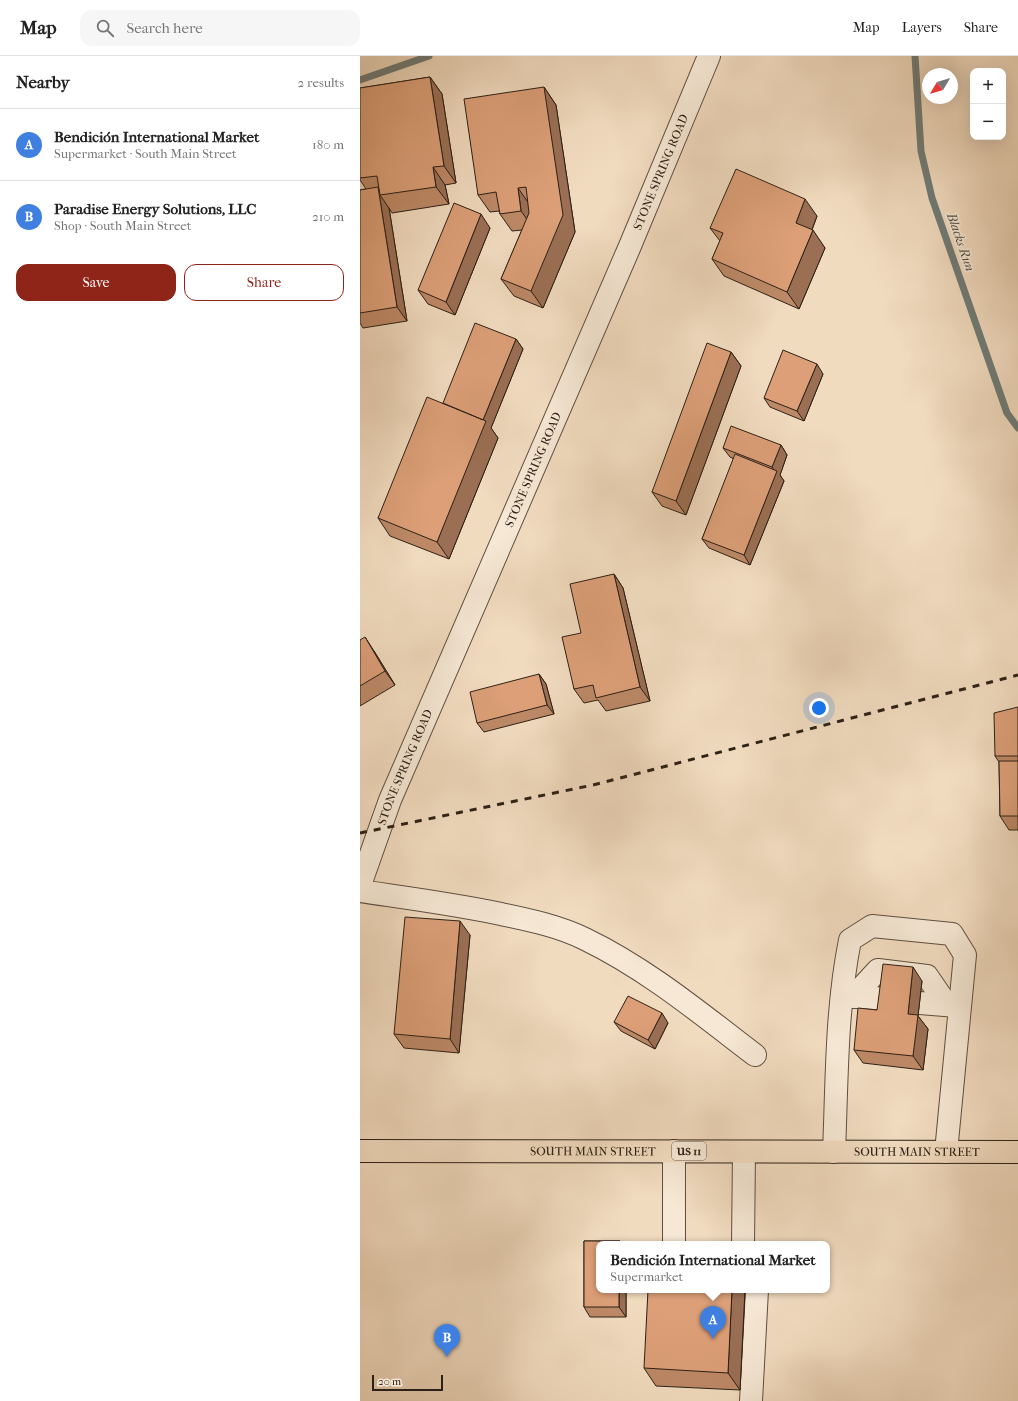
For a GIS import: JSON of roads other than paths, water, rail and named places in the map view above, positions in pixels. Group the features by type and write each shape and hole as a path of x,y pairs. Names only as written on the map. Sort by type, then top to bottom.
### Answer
{"main road":[{"name":"SOUTH MAIN STREET","path":"360,1151 1018,1152"}],"street":[{"name":"STONE SPRING ROAD","path":"360,885 390,800 615,282 707,61"},
{"path":"360,891 454,904 564,930 629,963 670,990 755,1055"},
{"path":"834,1152 838,1033 847,997 845,965 850,940 872,926 952,934 965,955 953,1006 946,1152"},
{"path":"847,997 878,970 927,976 953,1006"},
{"path":"847,997 890,999"},
{"path":"920,1003 953,1006"},
{"path":"674,1151 674,1241"},
{"path":"743,1241 744,1152"},
{"path":"751,1401 757,1293"}],"waterway":[{"name":"Blacks Run","path":"360,80 429,56"},
{"name":"Blacks Run","path":"915,56 921,151 932,198 1007,413 1018,428"}],"railway":[{"path":"360,833 593,785 1018,675"}],"place":[{"name":"Bendición International Market","path":"713,1339"},
{"name":"Paradise Energy Solutions, LLC","path":"447,1357"}]}
